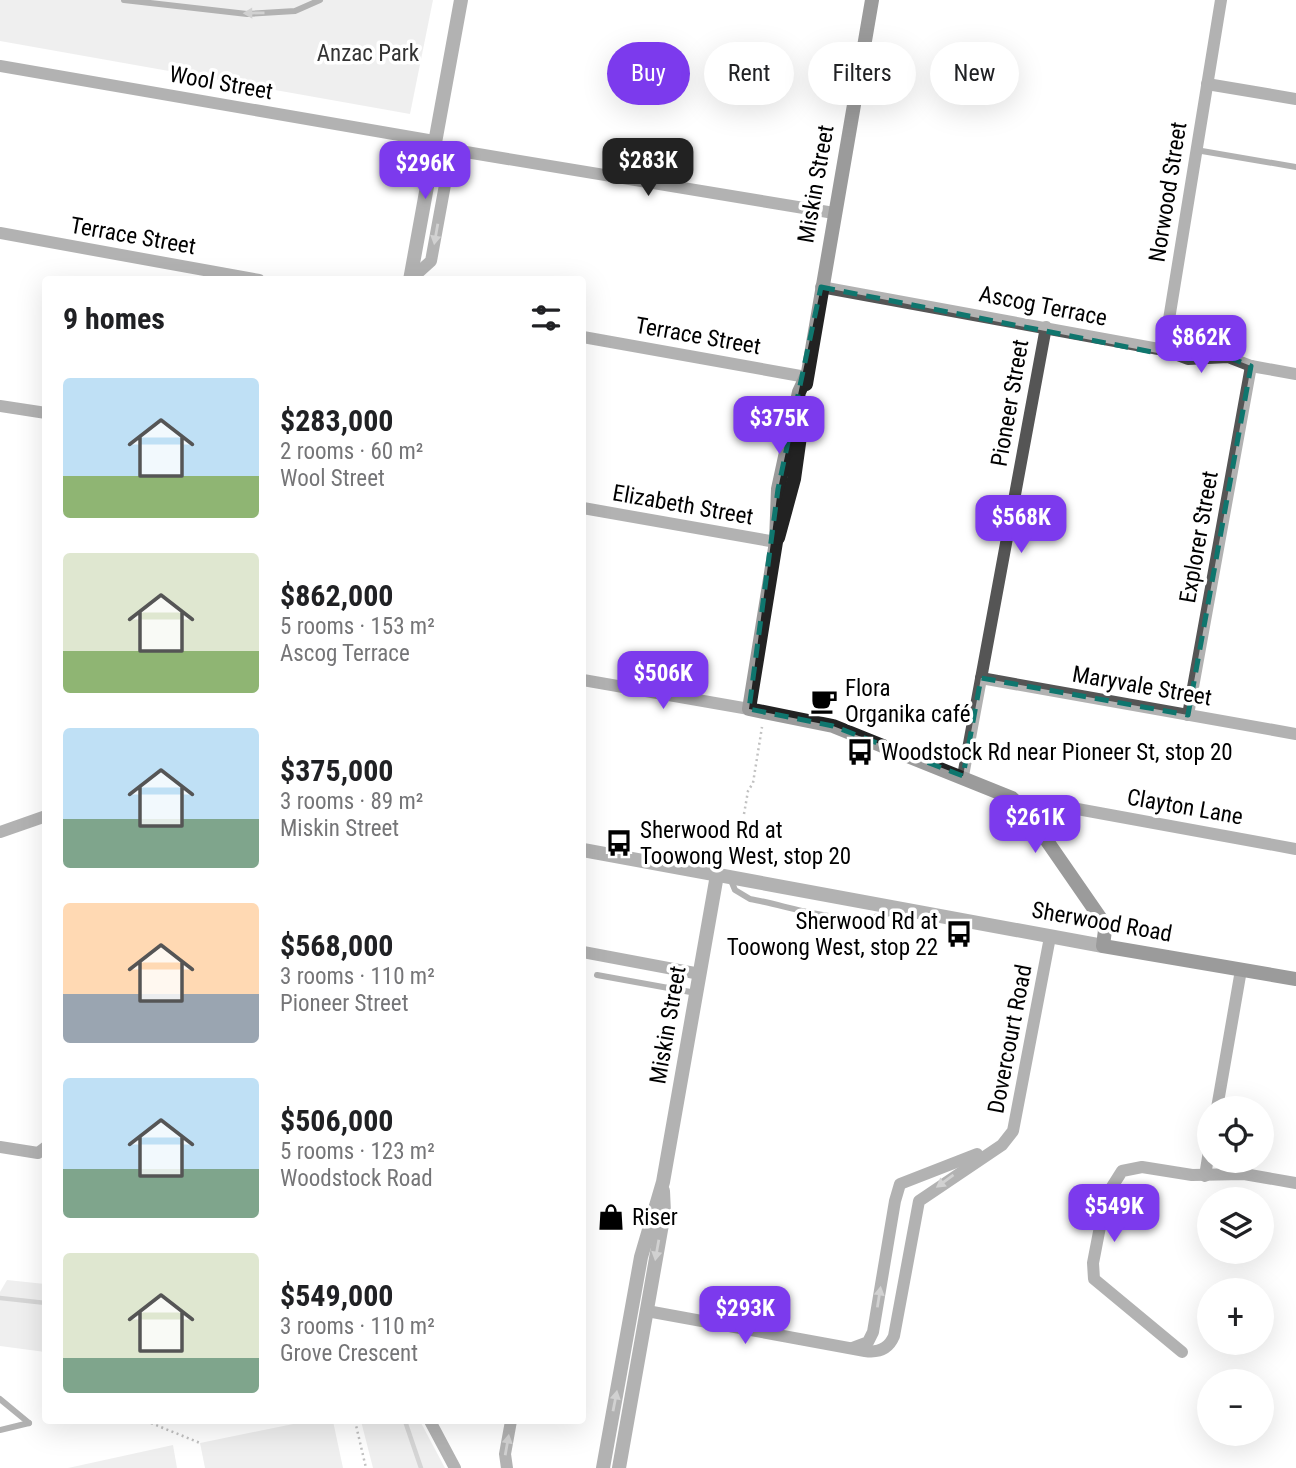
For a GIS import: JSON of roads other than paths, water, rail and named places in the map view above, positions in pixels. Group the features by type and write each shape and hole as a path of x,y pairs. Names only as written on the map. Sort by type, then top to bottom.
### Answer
{"main road":[{"name":"Miskin Street","path":"750,709 776,542 784,527 794,479 806,376 872,0"},
{"path":"750,709 833,726 1002,792 1027,812 1101,919 1105,930 1103,946"},
{"name":"Sherwood Road","path":"1103,946 1296,979"}],"street":[{"path":"411,276 461,0"},
{"name":"Norwood Street","path":"1164,350 1221,0"},
{"name":"Wool Street","path":"0,66 434,141"},
{"path":"1207,84 1296,99"},
{"path":"414,276 431,261 449,163 466,152 834,213"},
{"name":"Terrace Street","path":"0,233 237,276"},
{"name":"Ascog Terrace","path":"821,287 1164,350 1188,359 1228,357 1251,366 1296,374"},
{"name":"Pioneer Street","path":"963,776 1046,327"},
{"name":"Terrace Street","path":"586,338 806,376"},
{"name":"Explorer Street","path":"1188,715 1251,366"},
{"path":"0,405 42,412"},
{"name":"Elizabeth Street","path":"586,509 776,542"},
{"name":"Maryvale Street","path":"981,678 1296,734"},
{"path":"586,682 750,709"},
{"name":"Clayton Lane","path":"1027,812 1050,804 1296,849"},
{"path":"0,832 42,817"},
{"name":"Sherwood Road","path":"586,851 1103,946"},
{"name":"Miskin Street","path":"603,1468 641,1257 663,1182 696,993 724,877"},
{"name":"Dovercourt Road","path":"647,1311 848,1348 875,1352 885,1348 893,1338 920,1199 1002,1145 1009,1138 1016,1122 1050,937"},
{"path":"586,954 700,974"},
{"path":"1219,1096 1241,970"},
{"name":"Dovercourt Road","path":"848,1348 864,1345 872,1335 900,1184 919,1174 1002,1145"},
{"path":"0,1147 38,1153 42,1150"},
{"path":"1182,1352 1098,1286 1093,1276 1093,1263 1110,1190 1122,1171 1142,1167 1205,1176 1244,1174 1296,1183"},
{"name":"Miskin Street","path":"619,1468 664,1213 663,1182"},
{"path":"432,1424 455,1468"},
{"path":"507,1468 505,1454 510,1424"}],"lane":[{"path":"124,0 247,13 295,11 320,0"},
{"path":"1196,150 1296,167"},
{"path":"597,975 696,993"},
{"path":"0,1399 29,1423 0,1430"}],"waterway":[{"path":"0,1298 42,1303"},
{"path":"406,1424 421,1468"}],"place":[{"name":"Flora Organika café","path":"824,701"},
{"name":"Woodstock Rd near Pioneer St, stop 20","path":"860,752"},
{"name":"Sherwood Rd at Toowong West, stop 20","path":"619,843"},
{"name":"Sherwood Rd at Toowong West, stop 22","path":"959,934"},
{"name":"Riser","path":"611,1217"}],"park label":[{"name":"Anzac Park","path":"368,53"}]}
